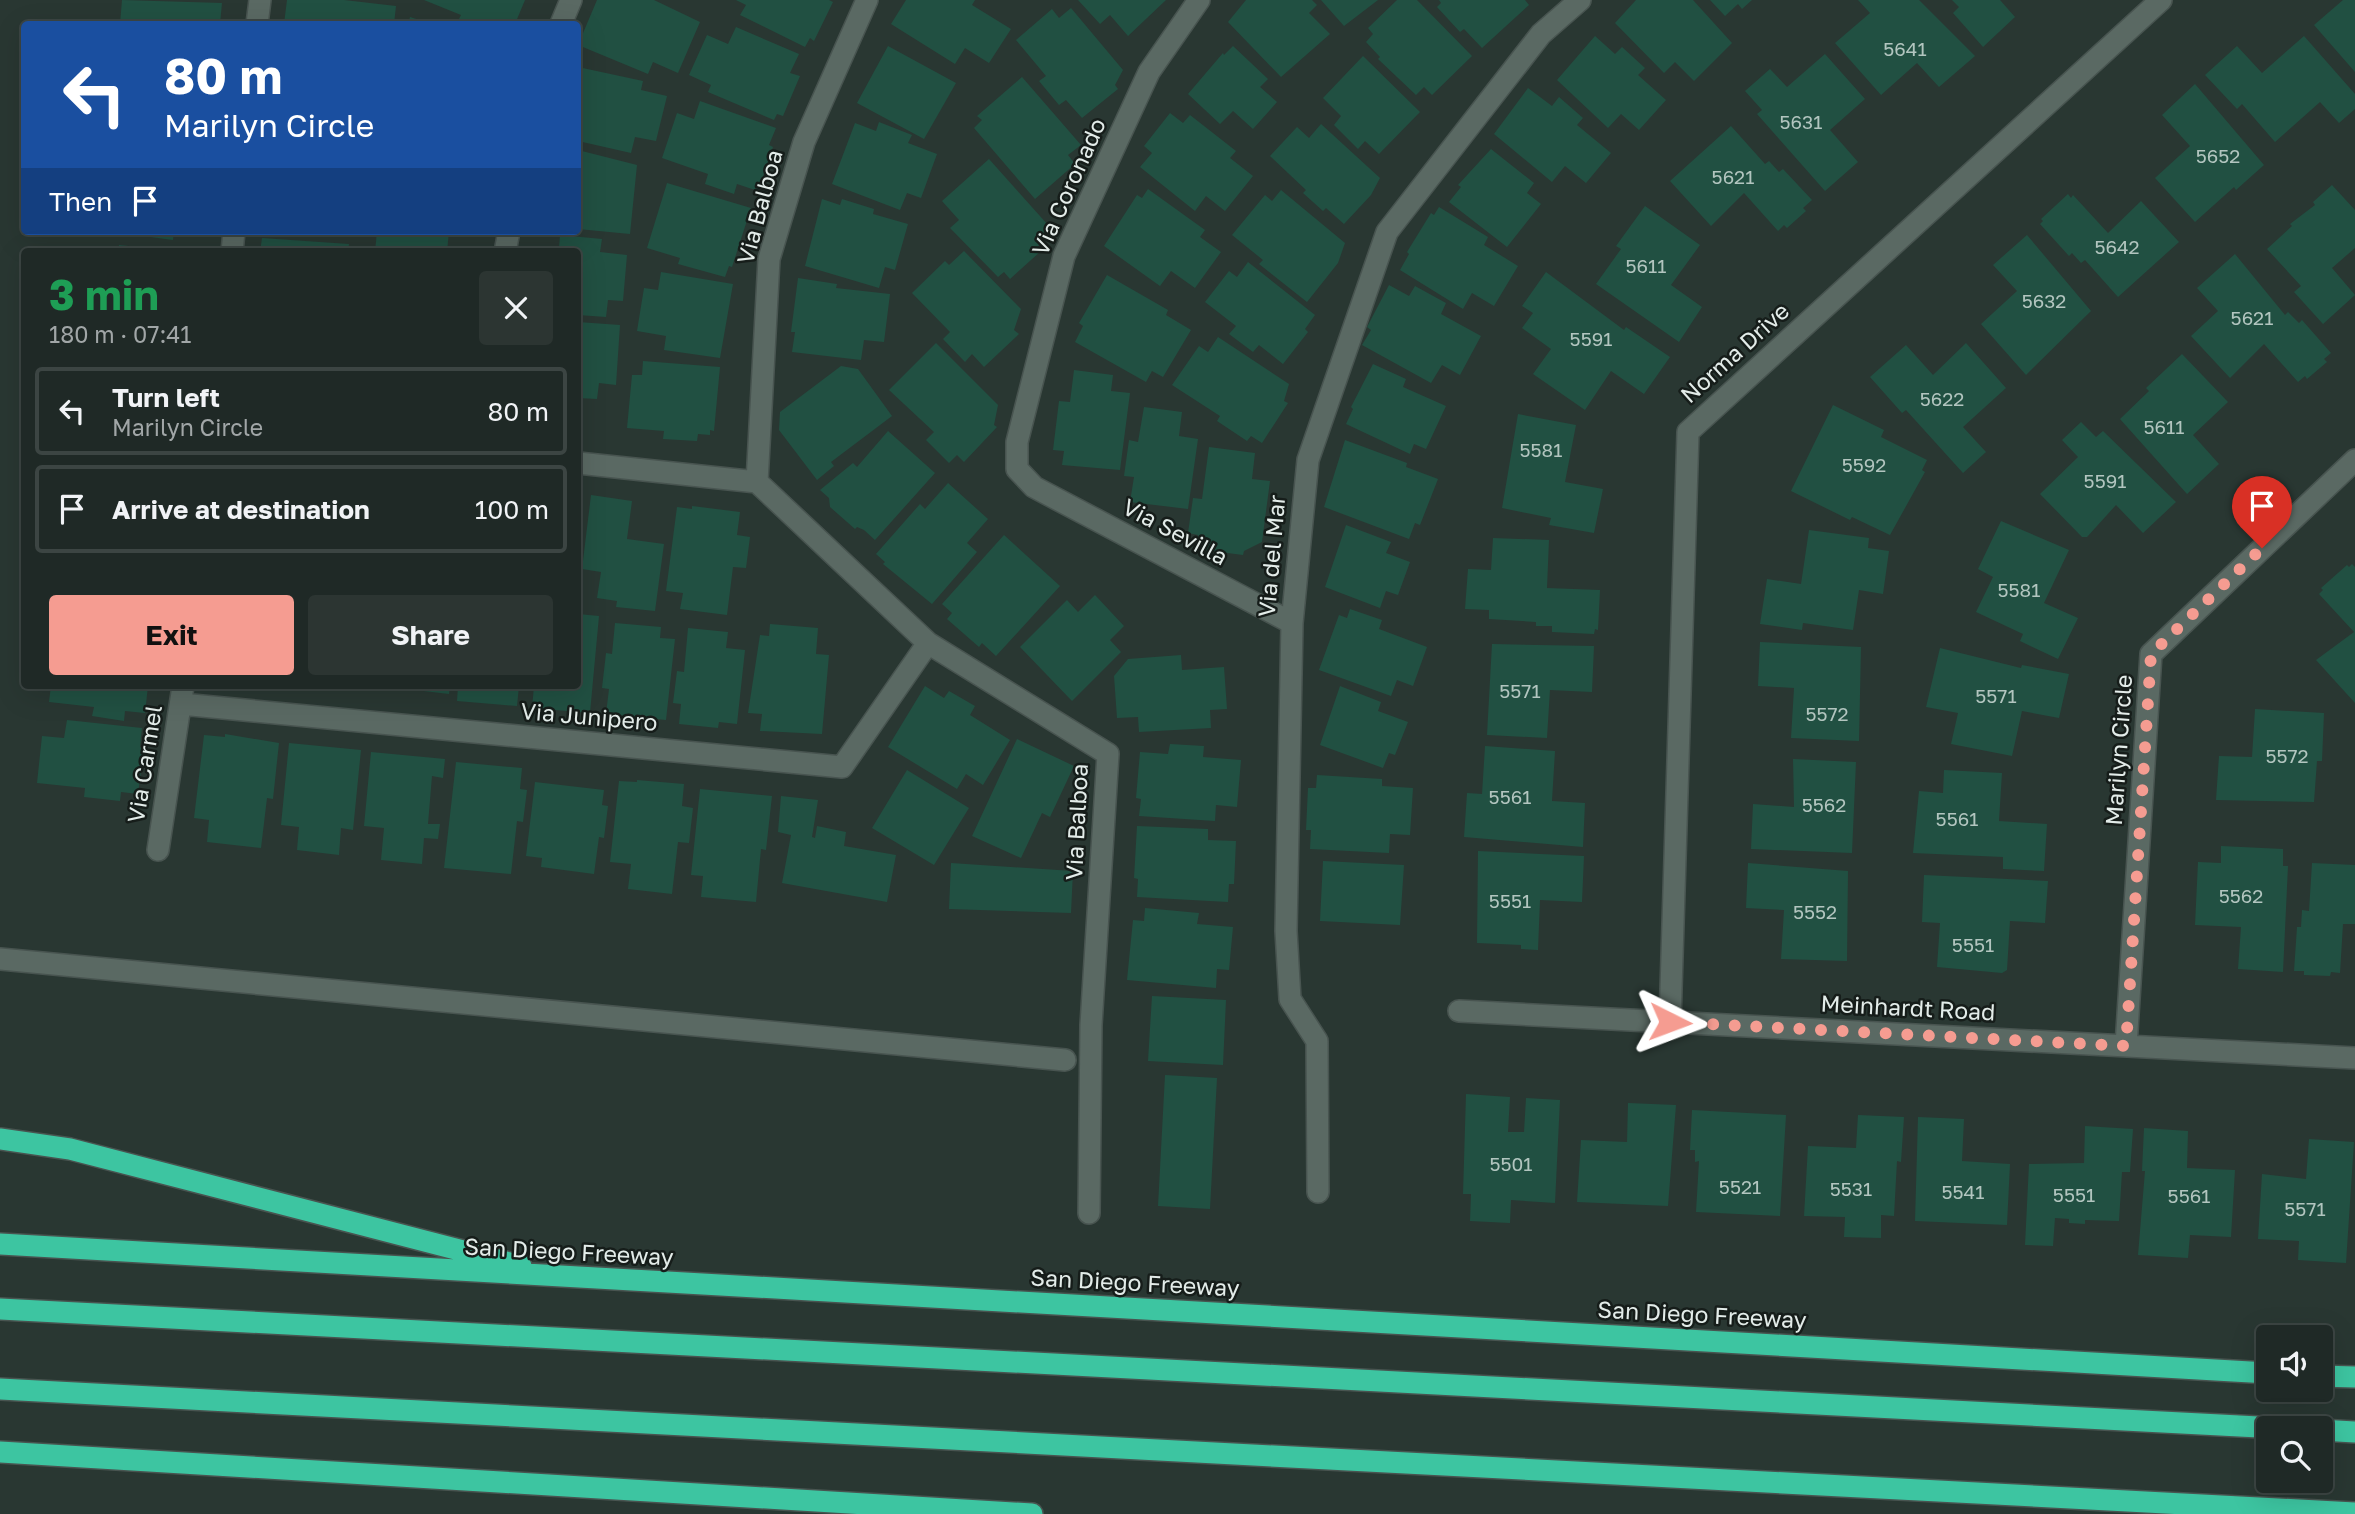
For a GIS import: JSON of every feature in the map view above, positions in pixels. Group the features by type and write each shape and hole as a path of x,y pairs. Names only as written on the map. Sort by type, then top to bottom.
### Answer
{"highway":[{"path":"0,1139 70,1149 568,1278"},
{"name":"San Diego Freeway","path":"0,1244 2256,1372"},
{"path":"0,1309 2256,1427"},
{"path":"2333,1376 2355,1377"},
{"path":"0,1389 2355,1513"},
{"path":"2333,1431 2355,1432"},
{"path":"0,1452 1032,1514"}],"street":[{"path":"257,21 260,0"},
{"path":"562,21 571,0"},
{"name":"Via Balboa","path":"867,0 804,142 769,259 757,482 928,643 1108,754 1091,1025 1089,1213"},
{"name":"Via Coronado","path":"1034,488 1017,469 1017,442 1064,256 1149,72 1199,0"},
{"name":"Via del Mar","path":"1318,1192 1317,1041 1290,999 1286,931 1292,623 1308,460 1387,232 1541,34 1580,0"},
{"name":"Norma Drive","path":"1670,1022 1688,432 2161,0"},
{"name":"Marilyn Circle","path":"2126,1046 2151,654 2355,460"},
{"path":"581,463 757,482"},
{"name":"Via Sevilla","path":"1034,488 1292,623"},
{"name":"Via Junipero","path":"182,695 842,767 928,643"},
{"name":"Via Carmel","path":"158,850 182,695"},
{"path":"0,959 1065,1060"},
{"name":"Meinhardt Road","path":"1459,1012 2355,1058"}],"building":[{"path":"122,0 222,3 220,21 120,21"},
{"path":"287,0 344,0 396,6 394,21 284,21"},
{"path":"424,0 525,0 516,21 458,21 461,15"},
{"path":"597,0 654,0 700,22 678,73 653,62 648,74 581,46 581,38"},
{"path":"736,0 833,2 814,41 810,38 805,47 740,15 746,5"},
{"path":"906,0 975,0 972,5 1011,29 989,63 965,48 955,64 891,24"},
{"path":"1078,0 1166,0 1128,36 1110,15 1100,24"},
{"path":"1246,0 1312,0 1317,5 1309,13 1330,34 1281,77 1228,22"},
{"path":"1321,0 1378,0 1344,26"},
{"path":"1397,0 1417,0 1472,56 1432,95 1424,87 1416,95 1378,59 1380,57 1366,42 1373,34 1368,28"},
{"path":"1439,0 1525,0 1529,5 1482,48 1464,29 1460,32 1437,7 1441,3"},
{"path":"1636,0 1693,0 1732,43 1694,81 1675,62 1664,73 1615,23"},
{"path":"1710,0 1752,0 1742,9 1738,4 1725,16"},
{"path":"1858,0 1919,0 1975,56 1939,87 1917,63 1881,95 1835,43 1870,13"},
{"path":"1952,0 2000,0 2015,17 1983,47 1953,13 1959,7"},
{"path":"2343,0 2355,0 2355,72 2314,25"},
{"path":"1071,8 1123,70 1115,85 1118,89 1082,118 1066,100 1059,105 1039,81 1046,76 1016,40 1052,9 1059,18"},
{"path":"736,27 799,54 790,73 800,76 783,116 777,114 774,120 708,92 711,85 689,75 707,35 728,44"},
{"path":"1595,36 1615,54 1622,47 1645,68 1638,75 1666,100 1639,130 1621,114 1608,128 1557,80"},
{"path":"2304,36 2355,94 2355,109 2339,123 2320,102 2275,142 2242,104 2237,109 2205,75 2237,46 2262,73"},
{"path":"888,46 956,83 924,139 857,103"},
{"path":"1233,46 1268,79 1260,87 1277,102 1253,129 1233,111 1220,124 1188,94 1223,53 1224,55"},
{"path":"1825,54 1865,99 1830,130 1858,162 1825,191 1757,114 1762,110 1745,91 1770,69 1787,87"},
{"path":"1363,56 1420,112 1379,154 1365,141 1358,149 1334,125 1341,116 1323,98"},
{"path":"581,68 643,81 641,90 667,96 656,141 635,137 631,153 581,142"},
{"path":"1022,77 1081,145 1068,155 1075,164 1035,199 974,128 982,120 977,116"},
{"path":"2195,84 2264,165 2236,190 2234,187 2195,222 2155,178 2190,146 2162,115"},
{"path":"1528,88 1552,106 1559,97 1583,118 1577,125 1611,153 1586,183 1565,166 1552,182 1494,134"},
{"path":"700,101 776,128 769,145 773,147 758,191 737,184 734,194 705,184 708,174 662,158 677,113 694,119"},
{"path":"1170,113 1183,123 1190,115 1236,151 1230,158 1253,176 1225,211 1206,196 1195,211 1140,167 1152,153 1144,146"},
{"path":"879,122 912,135 908,143 937,154 921,198 907,193 900,210 832,184 855,123 876,131"},
{"path":"1321,124 1380,178 1371,195 1344,224 1326,208 1323,211 1303,193 1306,190 1270,156 1297,127 1309,138"},
{"path":"1731,126 1765,164 1769,161 1779,172 1783,169 1812,200 1803,208 1806,211 1787,228 1784,225 1778,231 1744,193 1711,226 1670,181"},
{"path":"1491,149 1534,183 1527,193 1541,204 1507,247 1449,202 1461,187 1458,185"},
{"path":"581,151 637,165 630,234 581,229"},
{"path":"989,159 1048,225 1038,247 1041,251 1010,279 1004,272 998,277 950,228 959,220 942,201"},
{"path":"667,183 751,208 732,267 729,266 725,277 678,264 680,258 647,248"},
{"path":"2332,185 2355,210 2355,248 2332,268 2355,295 2323,324 2294,292 2301,286 2267,249 2292,226 2290,224 2315,205 2313,202"},
{"path":"1148,189 1205,230 1200,237 1221,252 1195,288 1171,271 1160,286 1104,246 1137,195 1142,198"},
{"path":"1281,190 1345,243 1338,263 1307,302 1259,264 1263,260 1232,235 1265,195 1272,201"},
{"path":"2068,194 2071,198 2073,195 2108,233 2141,201 2179,242 2118,297 2085,260 2081,263 2072,253 2069,256 2040,224 2043,221 2041,219"},
{"path":"822,199 840,205 842,199 874,209 873,214 908,224 895,270 885,267 879,288 805,266"},
{"path":"1645,206 1700,245 1671,285 1702,307 1679,342 1596,284 1621,249 1616,246"},
{"path":"1439,207 1488,237 1484,245 1518,266 1494,306 1472,293 1463,309 1400,270 1409,254 1407,252 1431,213 1434,215"},
{"path":"136,235 174,235 173,240"},
{"path":"377,235 449,235 447,248 375,248"},
{"path":"560,235 602,239 600,252 627,255 623,301 608,300 606,317 581,315 581,248 559,248"},
{"path":"2027,235 2091,311 2026,375 1981,324 2017,291 1993,265"},
{"path":"262,238 349,244 348,248 261,248"},
{"path":"119,245 147,248 119,248"},
{"path":"964,251 1021,309 1014,330 1019,334 984,367 972,354 965,362 943,339 950,332 912,293 945,261 949,265"},
{"path":"2235,254 2285,315 2288,312 2299,323 2302,320 2331,353 2324,359 2327,362 2307,379 2305,376 2298,382 2264,344 2230,378 2191,336 2218,311 2197,288"},
{"path":"1248,262 1315,315 1305,329 1308,332 1283,364 1259,345 1253,352 1229,334 1236,326 1205,302 1229,271 1237,277"},
{"path":"661,272 733,284 720,358 664,350 666,336 637,331 644,288 658,290"},
{"path":"1546,272 1624,330 1626,327 1670,357 1644,394 1611,371 1585,410 1533,374 1551,349 1522,328 1533,313 1522,306"},
{"path":"1107,275 1168,310 1166,315 1191,330 1163,377 1152,371 1146,382 1075,342 1083,326 1079,323"},
{"path":"798,278 837,284 836,288 890,294 884,342 864,340 861,360 792,352 795,332 791,332"},
{"path":"1389,285 1409,296 1415,286 1446,303 1441,314 1481,336 1460,375 1442,365 1431,383 1362,345 1371,330 1367,327"},
{"path":"581,322 620,325 616,385 599,383 597,399 581,398"},
{"path":"1218,337 1289,384 1284,401 1288,403 1262,443 1251,436 1247,441 1217,421 1220,416 1172,385 1199,346 1208,352"},
{"path":"936,343 998,405 994,425 997,427 964,462 957,455 949,463 926,440 934,432 889,390"},
{"path":"1966,343 2006,388 1963,427 1986,452 1963,473 1906,410 1902,413 1870,377 1906,345 1933,375"},
{"path":"2182,354 2228,402 2193,435 2219,464 2187,494 2120,419 2149,391 2146,388"},
{"path":"643,361 720,367 714,431 710,430 710,435 698,434 697,441 663,439 664,431 627,428 632,375 642,375"},
{"path":"1373,364 1406,379 1403,387 1446,406 1426,449 1414,444 1410,454 1346,424 1353,409 1351,407"},
{"path":"841,366 858,369 892,416 831,462 834,466 817,480 779,430 780,412"},
{"path":"1074,370 1113,375 1111,391 1130,393 1120,470 1062,465 1064,451 1053,450 1059,401 1070,402"},
{"path":"1833,405 1884,430 1881,437 1927,460 1922,470 1925,472 1890,535 1852,517 1850,520 1791,491"},
{"path":"1144,407 1182,412 1179,436 1198,439 1188,509 1130,502 1134,477 1124,476 1129,440 1138,442"},
{"path":"1518,414 1576,425 1565,482 1603,489 1594,533 1549,525 1551,518 1502,508"},
{"path":"2081,422 2096,437 2103,431 2176,502 2143,533 2116,505 2087,537 2082,537 2040,494 2078,457 2062,440"},
{"path":"888,431 935,473 875,540 864,530 857,527 855,529 830,507 829,498 820,490 853,463 857,467"},
{"path":"1345,440 1407,463 1406,467 1438,479 1420,525 1415,523 1409,539 1324,507"},
{"path":"1209,447 1255,453 1252,479 1270,481 1262,542 1244,551 1243,555 1196,549 1198,535 1188,533 1193,498 1202,499"},
{"path":"948,483 988,519 967,543 977,552 932,604 883,564 885,562 876,554 920,504 925,509"},
{"path":"591,495 632,501 627,539 664,544 655,611 616,607 617,601 597,598 601,572 582,569"},
{"path":"692,506 740,512 737,535 750,537 746,568 733,567 727,615 680,609 683,593 666,591 677,507 692,509"},
{"path":"2001,521 2069,550 2044,603 2078,618 2058,659 2020,641 2023,634 1976,612 1993,577 1978,569"},
{"path":"1346,525 1391,542 1386,553 1410,562 1398,595 1386,591 1380,608 1325,587"},
{"path":"1809,530 1869,538 1868,548 1889,551 1883,594 1859,590 1853,630 1803,623 1802,630 1760,624 1767,579 1801,584"},
{"path":"1004,535 1060,586 996,656 982,643 979,647 947,619 952,613 942,604"},
{"path":"1493,538 1549,540 1547,588 1600,590 1598,630 1595,629 1594,634 1552,632 1552,626 1536,626 1536,622 1489,619 1489,610 1465,609 1468,569 1491,570"},
{"path":"2352,564 2355,567 2355,703 2316,660 2354,632 2319,594 2323,590 2321,588 2347,565 2349,567"},
{"path":"1095,595 1124,626 1110,640 1121,652 1072,701 1020,647 1067,600 1078,612"},
{"path":"1350,609 1382,620 1379,629 1427,647 1413,686 1397,680 1391,696 1319,670 1339,615 1347,618"},
{"path":"581,614 599,616 590,713 532,708 534,689 581,689"},
{"path":"615,623 661,627 660,638 675,639 666,720 606,714 609,689 602,688 606,653 612,654"},
{"path":"770,624 818,628 816,654 829,655 822,734 760,731 762,714 748,713 760,635 769,636"},
{"path":"688,628 728,632 726,648 745,650 737,724 719,722 718,728 679,724 681,704 673,703 677,671 684,672"},
{"path":"1760,642 1861,647 1859,741 1791,738 1794,688 1758,686"},
{"path":"1492,644 1594,646 1592,692 1550,690 1547,738 1487,735"},
{"path":"1940,648 2021,668 2022,665 2069,674 2059,718 2022,711 2012,756 1951,744 1958,713 1926,707"},
{"path":"1181,655 1182,670 1224,667 1227,709 1210,710 1211,728 1139,732 1138,717 1117,718 1114,676 1128,659"},
{"path":"925,686 944,698 949,691 975,706 970,715 1010,740 983,785 966,774 957,789 888,747"},
{"path":"1340,686 1381,702 1378,711 1408,722 1395,755 1389,753 1383,768 1320,745"},
{"path":"51,689 148,689 145,713 125,711 124,721 92,716 94,707 49,702"},
{"path":"406,689 450,689 449,694"},
{"path":"458,689 519,689 517,706 457,701"},
{"path":"2255,709 2324,713 2322,761 2317,761 2314,802 2216,800 2219,756 2252,757"},
{"path":"67,720 142,728 140,747 144,748 138,794 121,792 120,801 84,797 85,788 37,783 42,736 64,738"},
{"path":"225,734 279,743 273,799 267,798 261,848 207,842 209,820 194,818 204,735 225,737"},
{"path":"1017,739 1074,766 1050,817 1042,813 1021,858 972,836"},
{"path":"289,743 361,750 353,830 341,828 339,855 297,850 299,827 281,825"},
{"path":"1170,744 1204,746 1203,757 1241,760 1237,807 1216,805 1215,821 1139,816 1141,799 1136,798 1140,752 1168,754"},
{"path":"1485,746 1555,751 1552,801 1585,803 1583,847 1464,837 1467,793 1482,794"},
{"path":"371,752 445,759 443,778 432,776 428,824 440,824 438,839 424,838 422,864 381,860 384,828 364,826"},
{"path":"1793,759 1856,762 1852,853 1751,849 1753,804 1794,807"},
{"path":"456,762 522,768 520,789 527,790 523,822 517,821 511,874 444,868"},
{"path":"907,770 969,808 934,865 872,828"},
{"path":"1944,770 2002,773 1999,821 2047,824 2044,871 2003,869 2003,857 1913,853 1919,791 1943,793"},
{"path":"1317,775 1382,779 1382,786 1413,788 1410,835 1390,834 1389,853 1310,849 1311,830 1306,830 1308,788 1316,788"},
{"path":"619,781 684,784 682,806 693,808 689,843 678,842 672,894 628,889 631,864 610,862"},
{"path":"535,782 604,790 602,805 608,806 604,838 599,837 594,874 541,867 542,858 526,856"},
{"path":"700,789 772,796 766,850 761,849 756,902 701,897 703,876 691,875"},
{"path":"781,796 818,800 812,837 815,838 817,826 846,832 844,846 896,855 887,902 782,883 791,835 778,832"},
{"path":"1137,826 1208,829 1208,840 1236,841 1234,884 1229,884 1228,902 1137,897 1138,879 1134,878"},
{"path":"2221,846 2283,849 2283,866 2288,866 2283,972 2238,969 2241,927 2195,925 2198,862 2221,863"},
{"path":"1478,851 1584,856 1582,902 1540,900 1538,950 1521,949 1521,945 1477,943"},
{"path":"1323,861 1404,865 1400,925 1320,921"},
{"path":"951,863 1073,871 1071,913 949,909"},
{"path":"1748,863 1848,871 1847,961 1781,959 1784,910 1746,908"},
{"path":"2312,863 2355,865 2355,924 2343,924 2340,973 2331,972 2330,976 2304,975 2304,971 2294,971 2297,927 2301,927 2302,910 2309,911"},
{"path":"1924,875 2048,881 2045,923 2010,921 2007,970 2002,973 1937,967 1940,923 1922,922"},
{"path":"1145,908 1199,913 1197,924 1233,927 1229,970 1217,969 1216,988 1127,980 1133,920 1144,921"},
{"path":"1152,996 1226,1000 1223,1065 1148,1061"},
{"path":"1165,1075 1217,1078 1210,1209 1158,1206"},
{"path":"1466,1094 1510,1097 1508,1132 1524,1132 1526,1098 1560,1100 1555,1203 1511,1200 1510,1223 1470,1221 1471,1194 1463,1194"},
{"path":"1628,1103 1676,1105 1668,1206 1577,1202 1581,1140 1627,1142"},
{"path":"1692,1110 1786,1115 1780,1216 1696,1212 1699,1161 1695,1162 1695,1150 1690,1150"},
{"path":"1858,1115 1904,1117 1901,1162 1897,1161 1894,1216 1881,1215 1881,1238 1844,1237 1845,1217 1804,1216 1808,1146 1856,1148"},
{"path":"1918,1117 1964,1119 1962,1161 2010,1164 2007,1225 1915,1221"},
{"path":"2085,1126 2133,1129 2130,1172 2122,1172 2119,1221 2085,1220 2085,1224 2069,1223 2069,1219 2055,1218 2053,1246 2025,1245 2029,1164 2084,1163"},
{"path":"2144,1128 2188,1131 2187,1168 2235,1170 2231,1237 2190,1235 2188,1258 2138,1255 2145,1171 2142,1171"},
{"path":"2309,1139 2354,1142 2346,1263 2298,1260 2299,1241 2258,1239 2262,1174 2306,1179"}],"route":[{"path":"1670,1022 2126,1046 2151,654 2262,548"}]}
